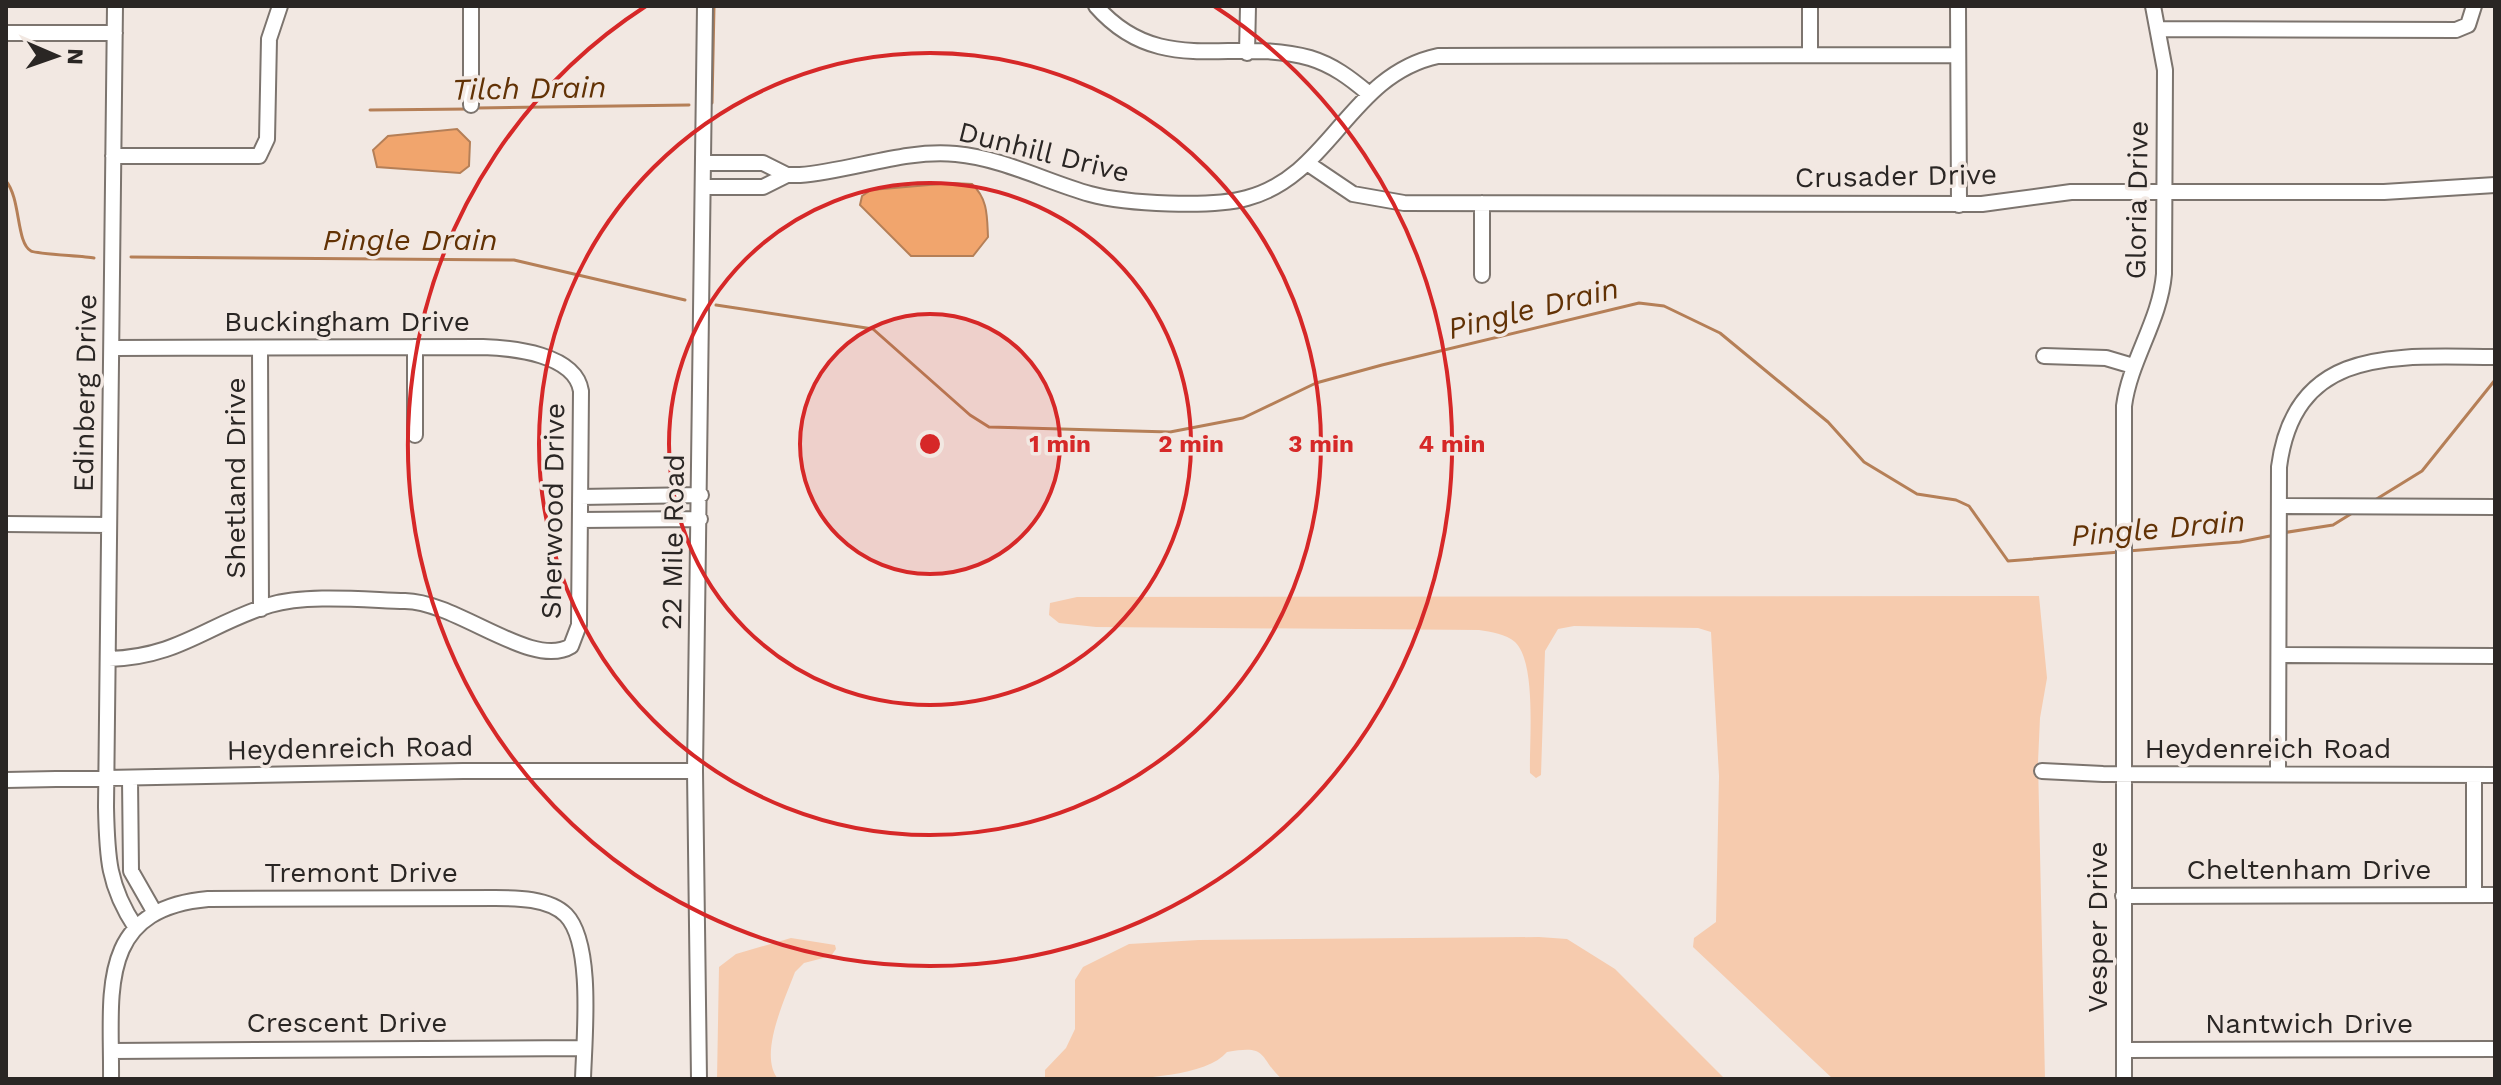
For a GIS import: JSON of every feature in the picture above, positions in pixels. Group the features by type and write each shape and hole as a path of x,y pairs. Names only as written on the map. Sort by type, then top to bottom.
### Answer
{"street":[{"name":"Edinberg Drive","path":"111,877 107,780 115,6"},
{"path":"113,156 254,157 264,152 267,139 269,39 280,6"},
{"path":"471,6 471,105"},
{"name":"22 Mile Road","path":"699,1079 695,771 705,6"},
{"path":"1247,53 1248,6"},
{"path":"1810,6 1810,55"},
{"path":"1958,6 1959,205"},
{"name":"Gloria Drive","path":"2123,774 2124,420 2133,366 2163,289 2165,70 2160,29 2153,6"},
{"path":"2160,29 2456,30 2468,25 2474,6"},
{"path":"1097,7 1128,34 1163,49 1293,54 1320,61 1340,71 1368,93"},
{"path":"6,33 115,33"},
{"name":"Dunhill Drive","path":"703,187 763,187 787,175 812,174 851,165 945,153 974,156 1106,198 1215,202 1259,194 1287,180 1307,163 1384,78 1414,61 1453,54 1958,55"},
{"name":"Dunhill Drive","path":"704,163 763,163 787,175"},
{"name":"Crusader Drive","path":"1307,163 1329,180 1365,198 1391,202 1959,205 2071,192 2384,192 2495,185"},
{"path":"1482,203 1482,275"},
{"path":"415,347 415,435"},
{"name":"Buckingham Drive","path":"112,348 506,348 558,363 576,375"},
{"name":"Shetland Drive","path":"260,348 261,609"},
{"path":"2044,356 2106,358 2133,366"},
{"path":"2278,774 2279,467 2285,437 2296,412 2311,393 2340,371 2375,359 2495,357"},
{"name":"Sherwood Drive","path":"261,609 295,601 419,602 455,612 524,647 557,653 571,646 579,625 581,391 576,375"},
{"path":"580,497 701,495"},
{"path":"2279,506 2495,507"},
{"path":"580,520 700,519"},
{"path":"6,524 109,525"},
{"path":"109,659 161,653 261,609"},
{"path":"2279,655 2495,656"},
{"name":"Heydenreich Road","path":"6,780 463,771 695,771"},
{"name":"Heydenreich Road","path":"2042,771 2495,775"},
{"name":"Vesper Drive","path":"2123,774 2124,1079"},
{"path":"2474,775 2474,895"},
{"path":"111,1079 113,969 123,946 136,928 155,913 131,871 130,779"},
{"path":"131,871 111,877 118,901 136,928"},
{"name":"Cheltenham Drive","path":"2123,896 2495,895"},
{"name":"Tremont Drive","path":"155,913 191,901 208,899 528,900 566,915 577,940 583,967 583,1048"},
{"path":"583,1048 583,1079"},
{"name":"Crescent Drive","path":"111,1051 583,1048"},
{"name":"Nantwich Drive","path":"2124,1050 2495,1049"}],"shaded area":[{"path":"457,129 470,142 469,166 460,173 377,167 373,150 388,136"},
{"path":"972,184 984,202 988,237 973,256 911,256 860,205 862,196 871,190"},
{"path":"2039,596 2047,678 2040,718 2038,762 2045,1079 1833,1079 1693,947 1694,938 1716,922 1719,776 1711,632 1698,628 1574,626 1558,629 1545,651 1541,775 1536,778 1530,773 1530,704 1526,667 1515,642 1503,635 1479,630 1096,627 1059,623 1049,615 1050,603 1077,597"},
{"path":"791,938 835,945 836,949 831,956 804,963 795,972 772,1042 773,1069 778,1079 717,1079 719,967 736,954"},
{"path":"1567,939 1615,969 1725,1079 1282,1079 1257,1051 1241,1050 1227,1052 1213,1063 1193,1070 1168,1075 1045,1079 1045,1070 1066,1048 1075,1029 1075,980 1083,967 1129,944 1199,940"}],"waterway":[{"name":"Tilch Drain","path":"712,103 714,6"},
{"name":"Tilch Drain","path":"477,108 689,105"},
{"name":"Tilch Drain","path":"370,110 469,109"},
{"name":"Pingle Drain","path":"6,181 14,198 23,239 31,251 94,258"},
{"name":"Pingle Drain","path":"131,257 514,260 685,300"},
{"name":"Pingle Drain","path":"716,305 873,329 970,415 989,427 1170,432 1243,418 1316,383 1382,365 1639,303 1664,306 1720,333 1828,422 1864,462 1917,494 1956,500 1969,506 2008,561 2120,552"},
{"name":"Pingle Drain","path":"2375,500 2422,471 2495,380"},
{"name":"Pingle Drain","path":"2282,533 2333,525 2354,512"},
{"name":"Pingle Drain","path":"2128,551 2240,542 2275,535"}]}
